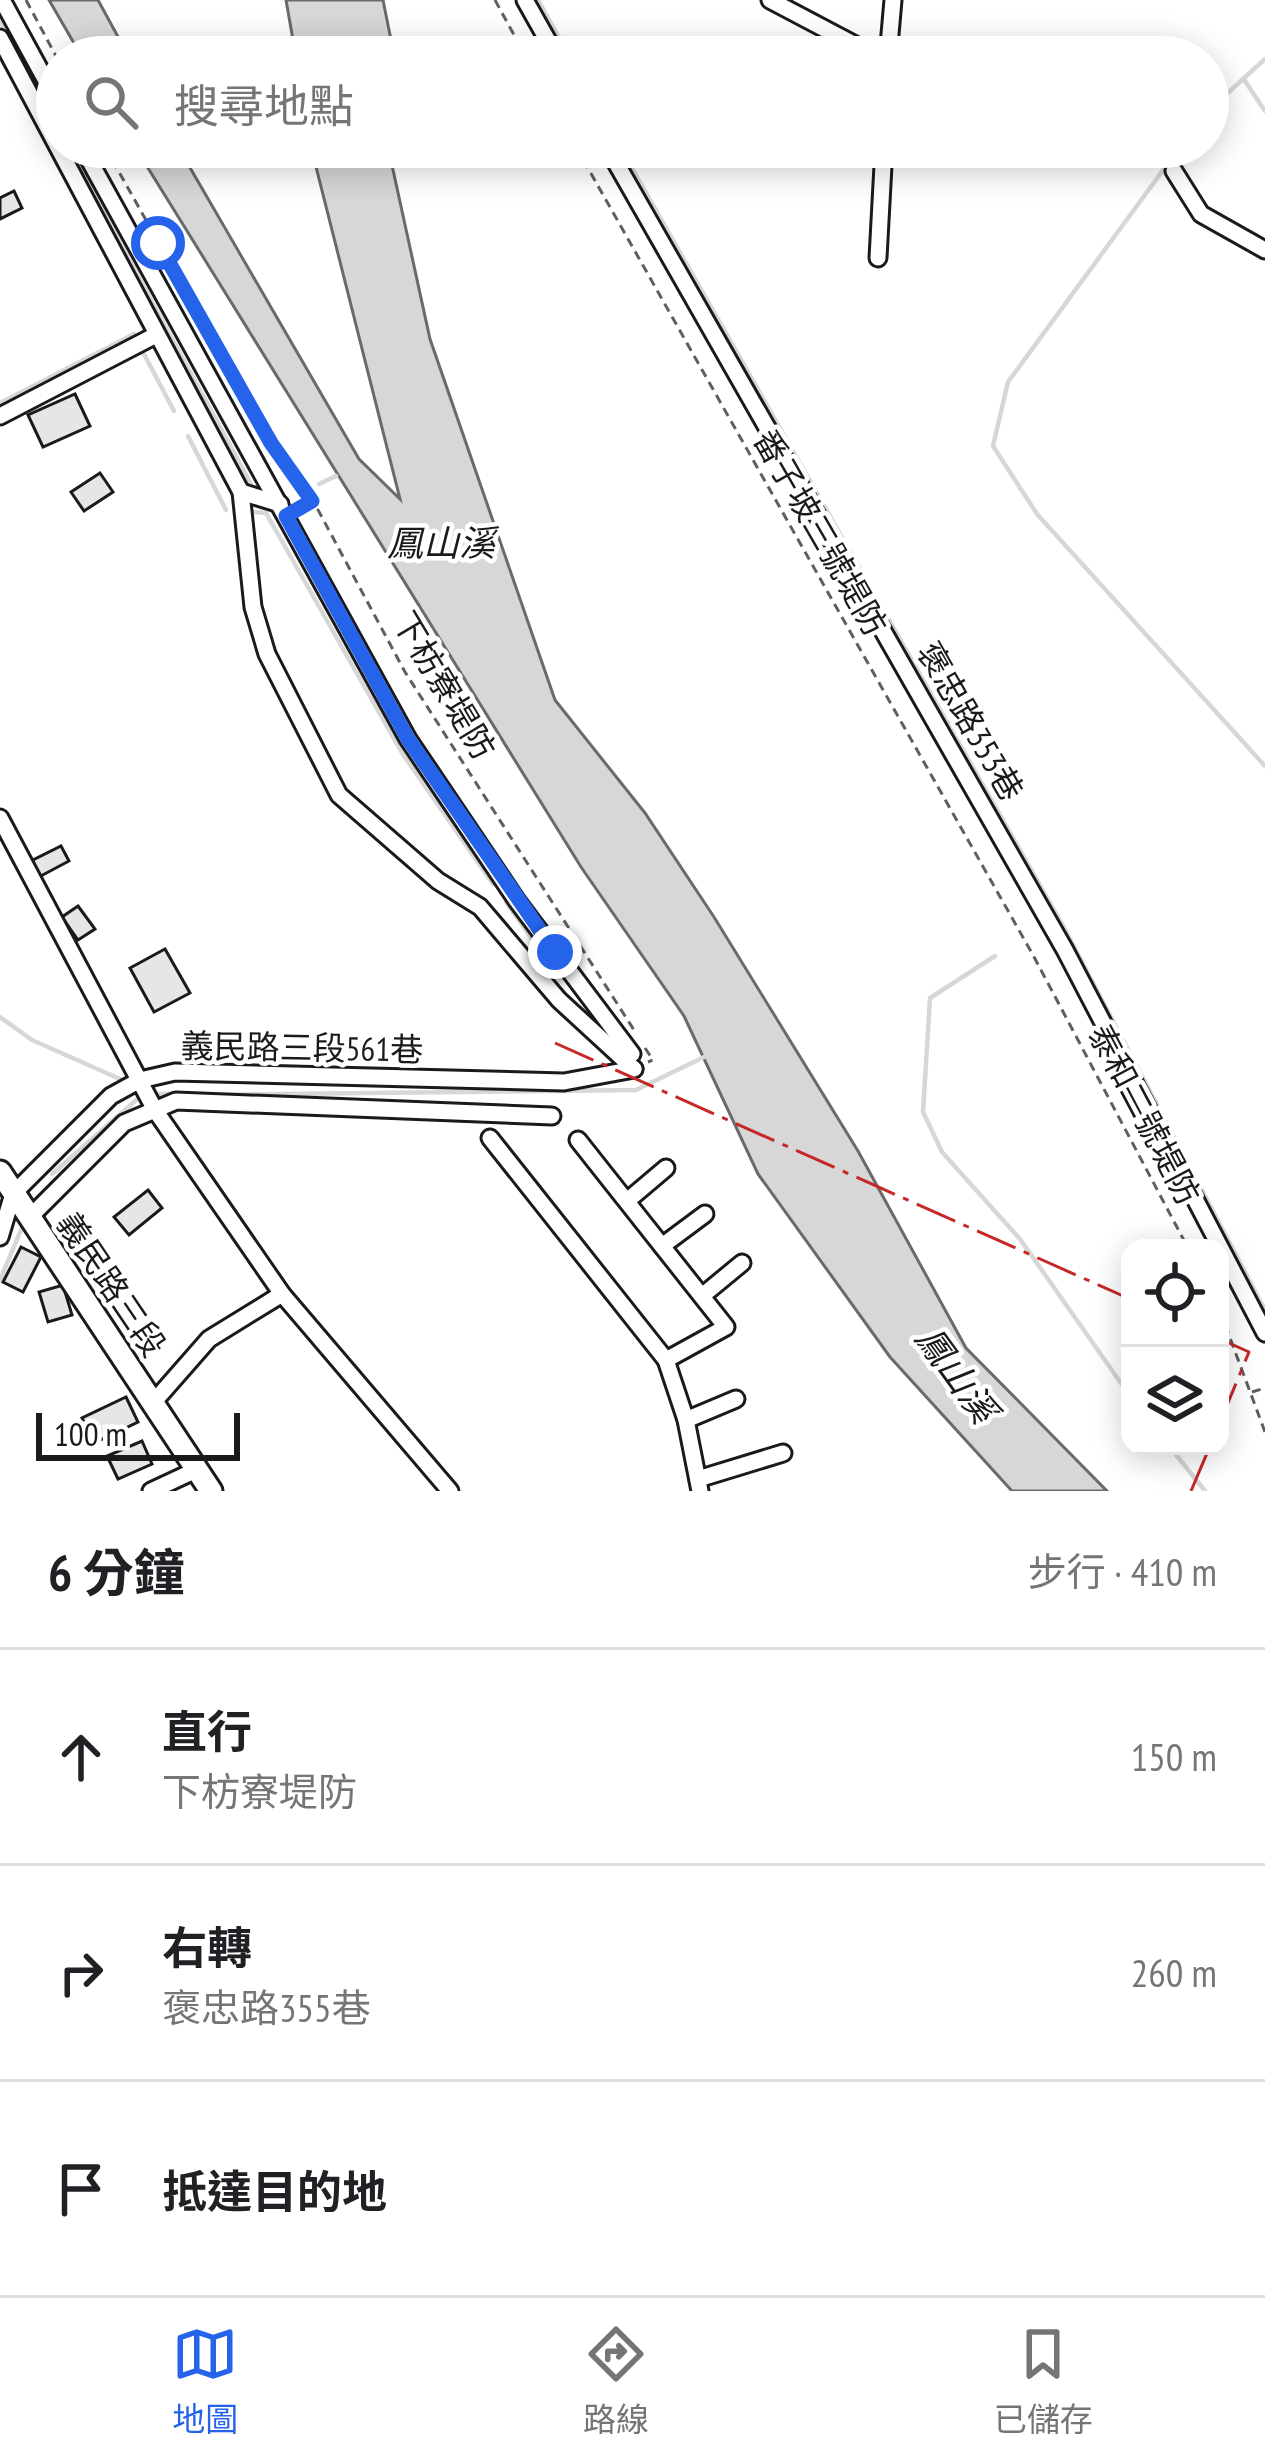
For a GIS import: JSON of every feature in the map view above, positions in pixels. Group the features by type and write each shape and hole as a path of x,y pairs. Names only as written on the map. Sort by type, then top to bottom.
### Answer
{"main road":[{"name":"義民路三段","path":"0,1172 6,1195 64,1263 211,1491"}],"street":[{"path":"2,0 36,62"},
{"path":"525,0 545,36"},
{"path":"770,0 838,36"},
{"path":"889,36 892,0"},
{"path":"0,38 36,108"},
{"path":"67,168 241,492 253,607 267,655 339,795 438,881 480,907 559,1000 634,1069"},
{"path":"94,168 408,739 508,887 634,1057 634,1069"},
{"name":"褒忠路353巷","path":"619,168 1065,950 1265,1333"},
{"path":"878,258 883,168"},
{"path":"1174,171 1201,214 1265,250"},
{"path":"0,416 154,336"},
{"path":"241,492 283,510"},
{"path":"0,818 154,1110 282,1294 450,1491"},
{"path":"480,907 508,887"},
{"name":"義民路三段561巷","path":"6,1195 111,1096 140,1081 176,1072 564,1082 634,1069"},
{"name":"義民路三段561巷","path":"29,1218 124,1124 176,1101 552,1116"},
{"path":"490,1138 666,1360 686,1420 699,1485 783,1453"},
{"path":"578,1140 726,1327 666,1360"},
{"path":"627,1202 666,1168"},
{"path":"0,1238 6,1195"},
{"path":"662,1246 705,1214"},
{"path":"701,1296 742,1263"},
{"path":"152,1404 209,1339 282,1294"},
{"path":"686,1420 736,1400"},
{"path":"151,1491 196,1470"}],"path":[{"path":"26,0 45,36"},
{"path":"495,0 515,36"},
{"name":"下枋寮堤防","path":"117,168 271,443 312,501 405,672 648,1053"},
{"name":"番子坡三號堤防","path":"587,168 1059,1003"},
{"path":"283,510 312,501"},
{"name":"泰和二號堤防","path":"1059,1003 1183,1239"},
{"path":"1229,1336 1265,1432"},
{"path":"1250,1393 1265,1388"}],"water":[{"path":"49,0 98,0 118,36 70,36"},
{"path":"286,0 383,0 390,36 292,36"},
{"name":"鳳山溪","path":"148,168 190,168 359,459 400,499 316,168 393,168 430,339 555,700 645,813 714,917 858,1151 966,1348 1107,1491 1012,1491 890,1357 758,1174 684,1016 581,867"}],"building":[{"path":"14,191 22,208 0,219 0,198"},
{"path":"75,394 90,426 43,447 28,415"},
{"path":"100,473 113,492 84,511 71,492"},
{"path":"61,846 69,861 37,878 29,862"},
{"path":"78,906 95,929 78,940 62,917"},
{"path":"165,949 190,993 154,1012 130,968"},
{"path":"148,1190 162,1208 129,1235 114,1217"},
{"path":"21,1247 41,1257 23,1292 3,1282"},
{"path":"63,1285 72,1315 48,1322 39,1292"},
{"path":"126,1397 138,1422 94,1443 82,1418"},
{"path":"142,1441 152,1464 118,1479 107,1456"}],"waterway":[{"path":"538,0 558,36"},
{"path":"0,20 36,87"},
{"path":"1229,92 1265,59"},
{"path":"1245,81 1265,111"},
{"path":"79,168 251,484"},
{"path":"632,168 1062,924 1265,1310"},
{"path":"1165,168 1008,382 993,446 1037,514 1265,766"},
{"path":"0,403 134,334"},
{"path":"144,354 174,411"},
{"path":"188,436 226,510"},
{"path":"319,484 336,476"},
{"path":"254,512 266,513 402,753 493,884"},
{"path":"506,902 535,943"},
{"path":"995,956 930,998 923,1112 942,1152 1020,1239 1121,1383"},
{"path":"0,1017 32,1040 120,1079"},
{"path":"195,1095 636,1090 704,1057"},
{"path":"153,1094 178,1094"},
{"path":"52,1174 142,1095"},
{"path":"0,1280 23,1225"},
{"path":"1176,1455 1205,1491"}],"power":[{"path":"555,1043 1121,1295"},
{"path":"1229,1343 1249,1352 1229,1400"},
{"path":"1191,1491 1206,1455"}],"route":[{"path":"158,243 271,443 312,501 286,516 408,739 555,952"}]}
